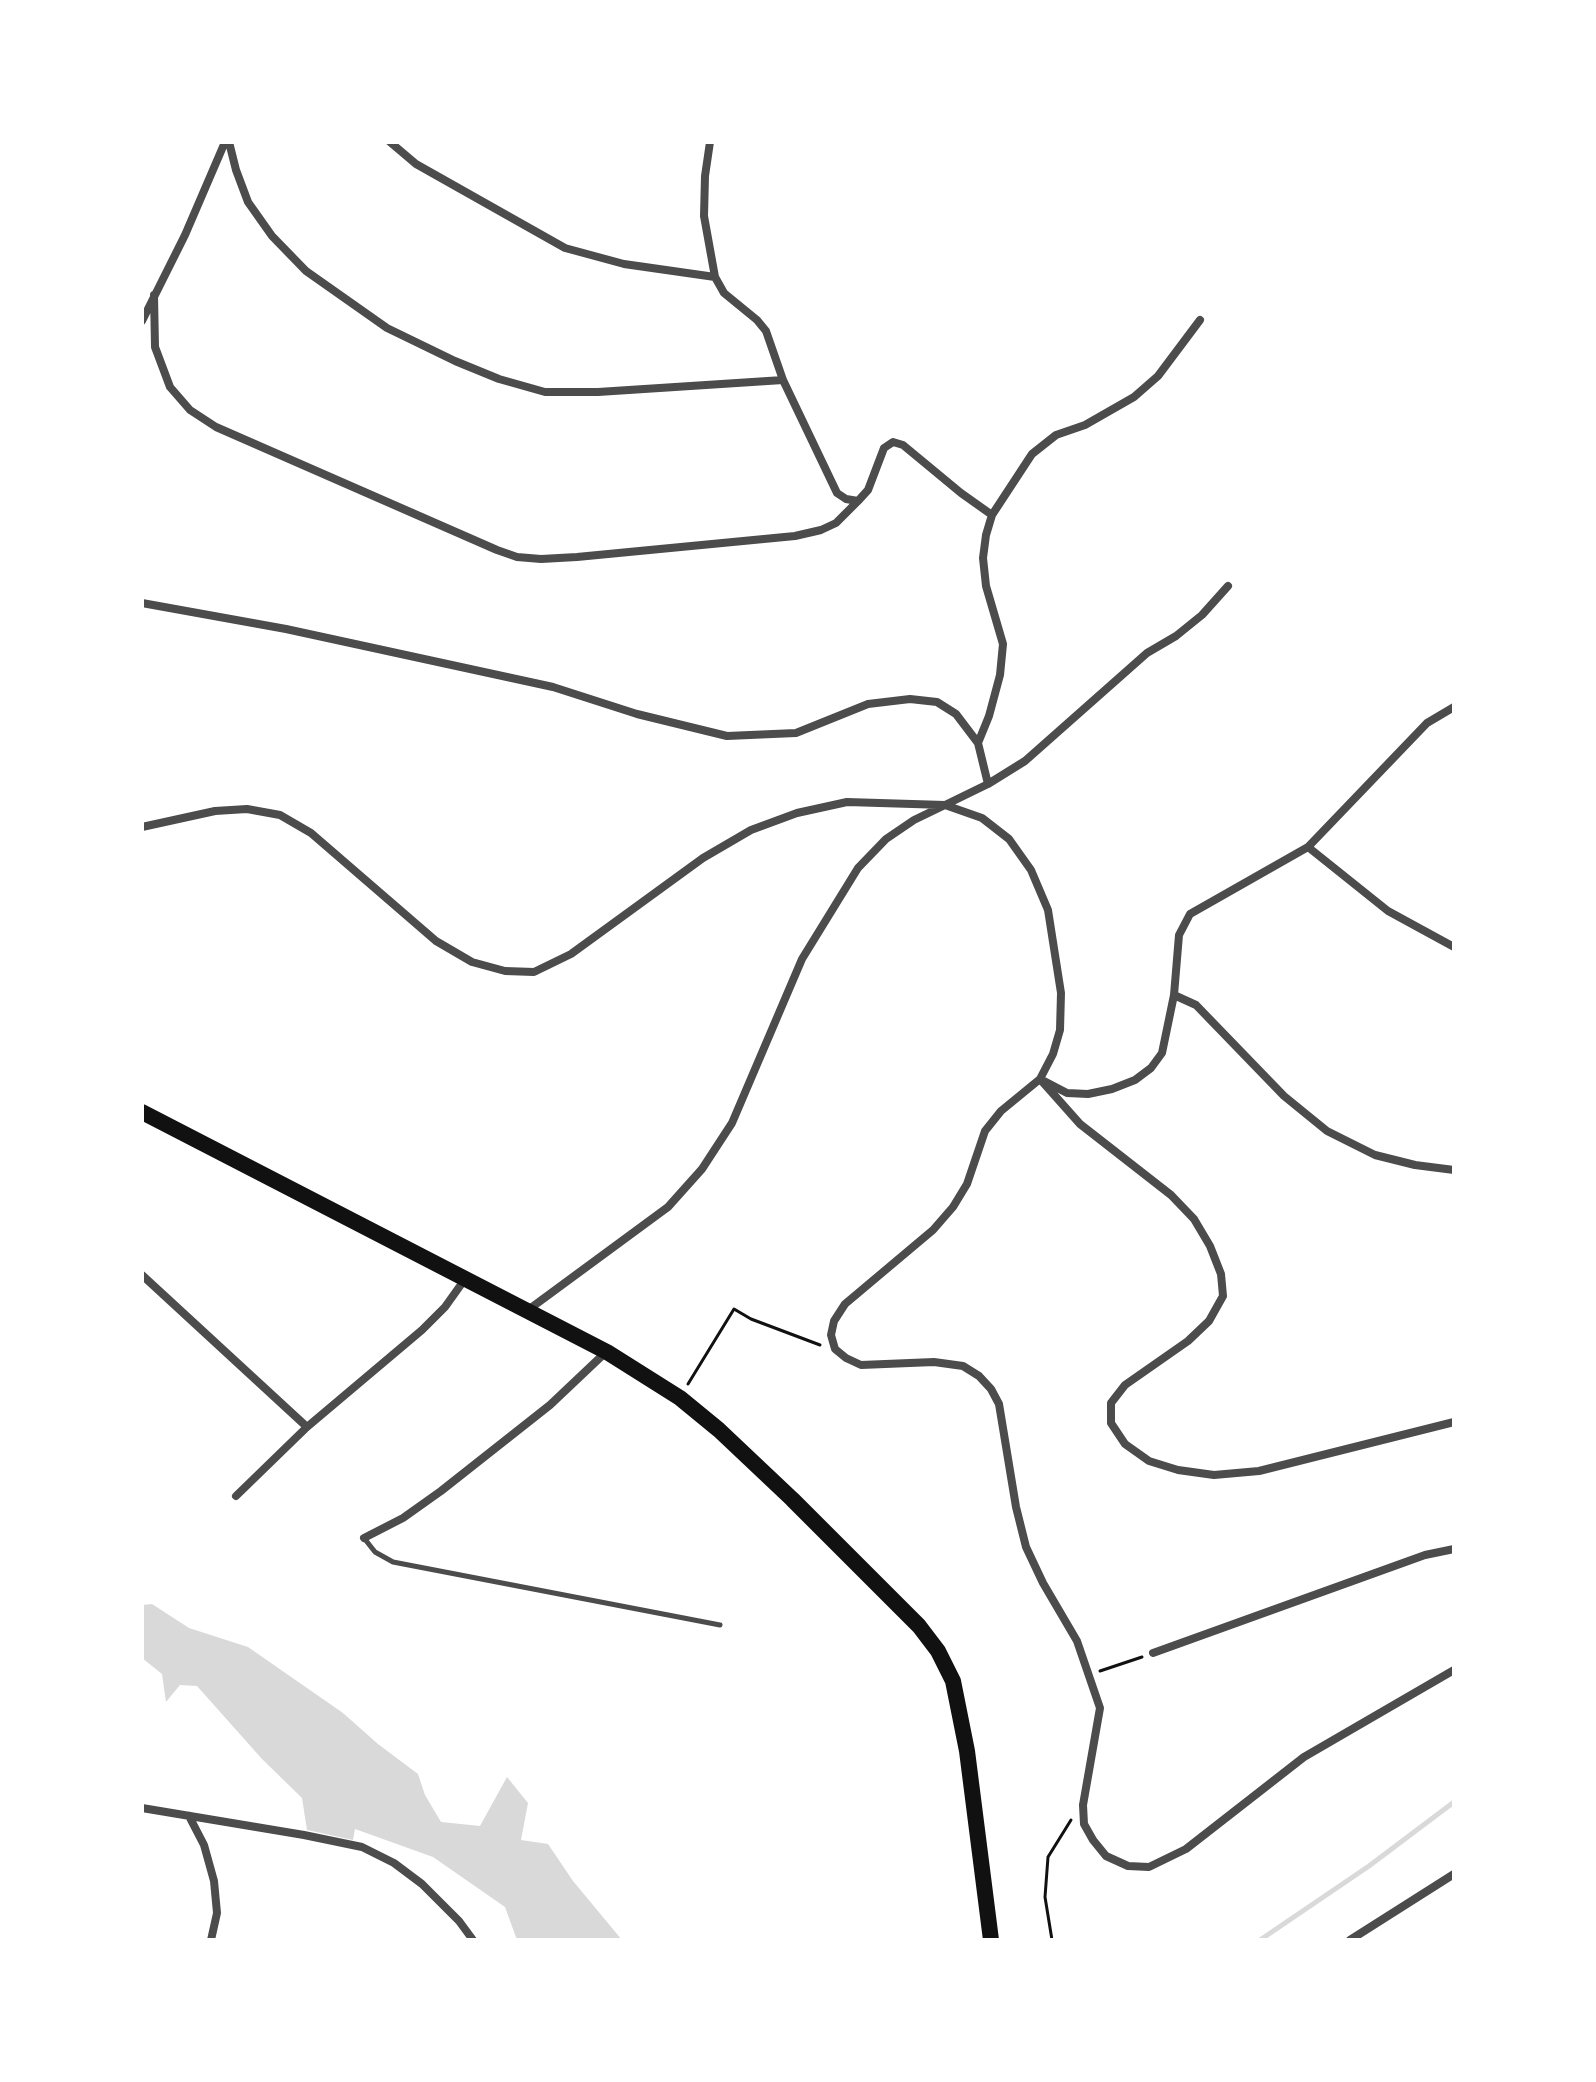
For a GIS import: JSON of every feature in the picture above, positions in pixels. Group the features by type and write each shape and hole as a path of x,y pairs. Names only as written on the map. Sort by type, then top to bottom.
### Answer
{"main road":[{"path":"142,1112 528,1310 607,1352 680,1398 719,1430 869,1575 919,1626 938,1651 953,1681 961,1713 991,1940"}],"street":[{"path":"142,321 227,142"},
{"path":"227,142 248,202 272,236 306,271 387,328 455,361 499,379 545,392 598,392 783,380"},
{"path":"390,142 416,164 565,248 624,264 715,277"},
{"path":"710,142 704,216 715,277 724,293 766,331 783,380 837,493 846,499 858,501"},
{"path":"154,295 155,347 170,387 190,410 216,427 517,557 577,557 795,536 821,530 836,523 868,490 884,448 893,442 903,445 992,515"},
{"path":"978,743 1000,675 1003,644 986,586 983,558 992,515 1032,454 1056,435 1085,425 1134,397 1158,376 1200,320"},
{"path":"528,1310 668,1207 702,1169 732,1123 802,959 858,868 886,839 914,820 988,784 1025,761 1147,653 1176,636 1202,615 1228,586"},
{"path":"142,603 301,632 553,687 637,714 727,736 796,733 868,704 910,699 937,702 956,714 978,743 988,784"},
{"path":"1040,1079 1067,1093 1088,1094 1135,1080 1151,1068 1162,1053 1174,995 1179,935 1190,914 1308,847 1427,723 1454,707"},
{"path":"142,827 215,811 247,809 280,815 311,833 436,941 472,962 505,971 534,972 571,954 703,858 751,830 797,813 847,802 945,805 982,818 1009,839 1031,870 1048,910 1061,993 1060,1030 1053,1054 1040,1079 1001,1111 985,1131 967,1184 953,1207 933,1230 845,1304 834,1321 831,1335 838,1351 861,1365 934,1362 963,1366 979,1376 999,1404 1016,1507 1026,1547 1077,1641 1100,1708 1083,1805 1084,1824 1106,1856 1128,1866 1149,1867 1186,1849 1304,1757 1454,1670"},
{"path":"1308,847 1388,911 1454,947"},
{"path":"1174,995 1196,1005 1284,1096 1327,1131 1375,1155 1454,1170"},
{"path":"1040,1079 1080,1124 1171,1195 1194,1219 1210,1246 1221,1274 1223,1296 1209,1321 1188,1341 1125,1385 1111,1403 1111,1423 1125,1444 1149,1461 1178,1470 1214,1475 1259,1471 1454,1422"},
{"path":"142,1275 307,1427"},
{"path":"236,1496 307,1427 422,1330 445,1307 465,1278"},
{"path":"364,1538 403,1518 441,1491 550,1405 607,1352"},
{"path":"1153,1653 1425,1555 1454,1549"},
{"path":"142,1808 362,1847 394,1863 422,1884 459,1921 473,1940"},
{"path":"189,1816 204,1845 214,1881 217,1913 211,1940"},
{"path":"1350,1940 1454,1874"}],"lane":[{"path":"364,1538 375,1552 393,1562 720,1625"}],"path":[{"path":"680,1398 734,1309 801,1339 838,1351"},
{"path":"1090,1675 1153,1653"},
{"path":"1052,1940 1045,1897 1048,1857 1083,1805"}],"shaded area":[{"path":"152,1604 189,1628 248,1647 343,1713 418,1774 425,1795 441,1822 480,1826 507,1777 528,1803 521,1840 548,1844 573,1881 622,1940 517,1940 505,1907 433,1857 355,1829 353,1840 307,1830 302,1798 262,1759 197,1686 180,1685 166,1702 162,1674 142,1658 142,1605"}],"waterway":[{"path":"1260,1940 1369,1866 1454,1802"}]}
